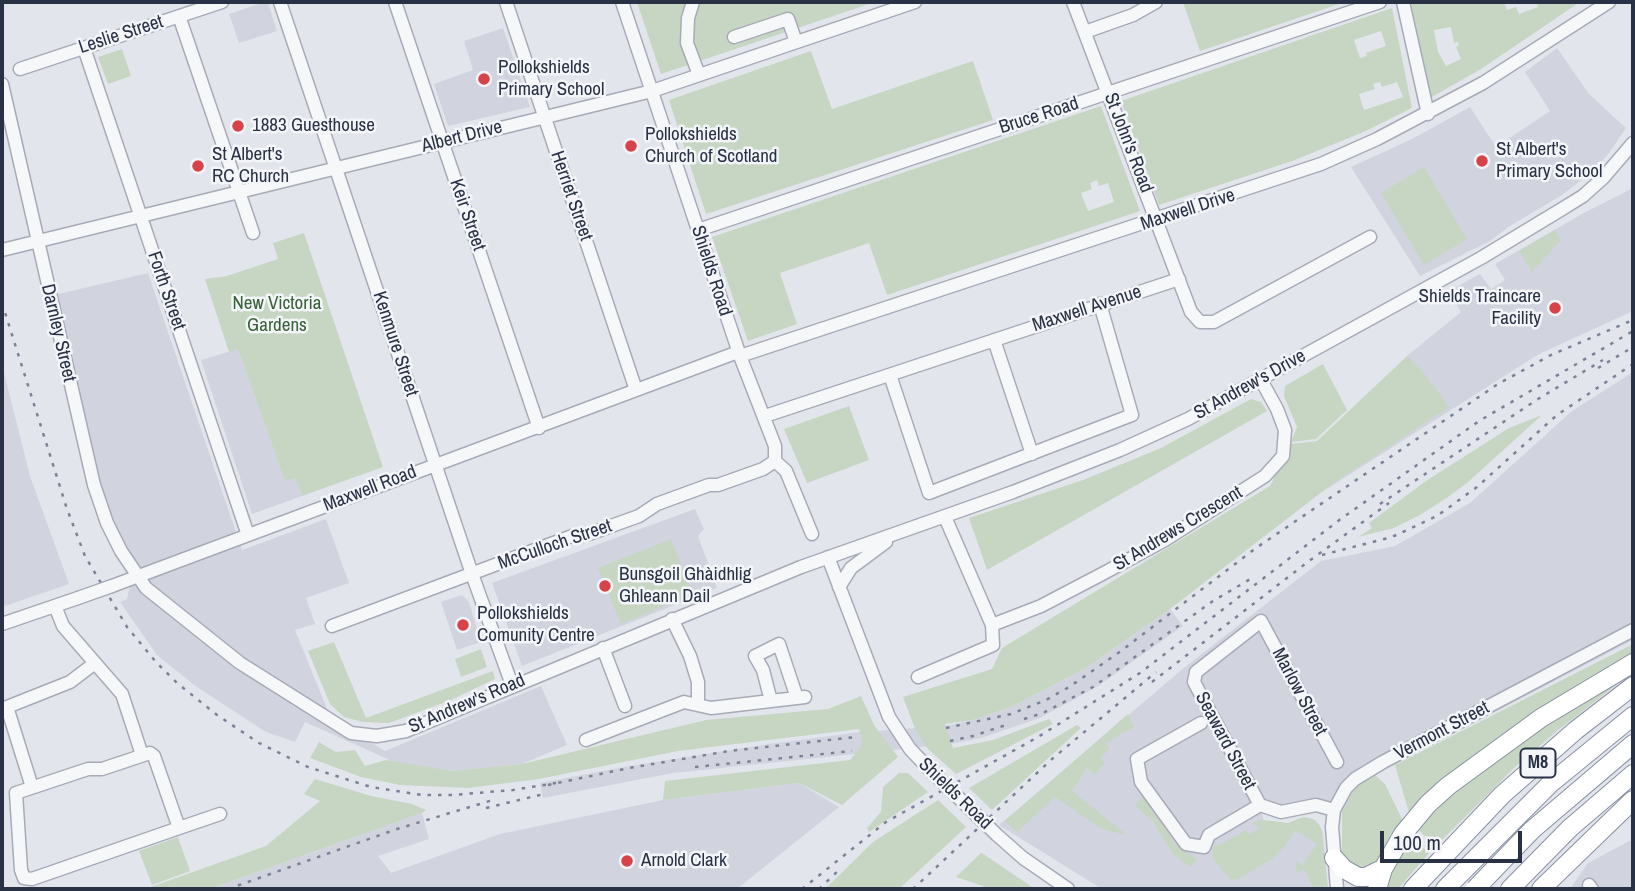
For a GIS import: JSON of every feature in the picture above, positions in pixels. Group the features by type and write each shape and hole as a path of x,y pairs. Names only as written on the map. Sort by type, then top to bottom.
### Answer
{"highway":[{"path":"1369,889 1428,804 1466,771 1531,725 1633,663"},
{"name":"M8","path":"1413,889 1449,849 1528,772 1633,686"},
{"name":"M8","path":"1445,889 1551,783 1633,716"},
{"name":"M8","path":"1477,888 1541,822 1633,744"},
{"path":"1510,889 1570,828 1633,774"},
{"path":"1541,889 1633,800"},
{"path":"1334,858 1344,869 1358,877 1366,877 1385,865"}],"street":[{"name":"Leslie Street","path":"20,69 222,2"},
{"name":"Kenmure Street","path":"280,2 472,574 513,685"},
{"name":"Keir Street","path":"395,2 539,428"},
{"name":"Herriet Street","path":"506,2 636,390"},
{"name":"Shields Road","path":"622,2 739,354 765,416 775,446 775,461 786,471 812,534"},
{"path":"693,2 688,18 687,43 699,75"},
{"name":"Albert Drive","path":"3,249 652,90 915,2"},
{"name":"St John's Road","path":"1073,2 1191,312 1200,322 1214,322 1370,237"},
{"path":"1085,32 1133,15 1156,2"},
{"name":"Bruce Road","path":"698,230 1380,2"},
{"path":"1403,2 1428,114"},
{"name":"Maxwell Drive","path":"739,354 1157,220 1321,164 1428,114 1483,83 1609,2"},
{"path":"179,16 253,233"},
{"path":"734,37 788,19 796,42"},
{"name":"Forth Street","path":"84,48 248,535"},
{"name":"Darnley Street","path":"2,84 94,485 107,523 136,575"},
{"name":"St Andrew's Drive","path":"828,557 944,517 1119,450 1188,419 1481,258 1583,196 1612,169 1633,142"},
{"name":"Maxwell Avenue","path":"765,416 1179,279"},
{"path":"890,375 929,493 1132,415 1100,304"},
{"path":"994,340 1032,454"},
{"name":"Maxwell Road","path":"2,624 112,586 435,464 739,354"},
{"name":"St Andrews Crescent","path":"992,625 1041,606 1116,567 1165,540 1265,476 1283,456 1285,430 1261,380"},
{"name":"McCulloch Street","path":"332,626 572,536 589,534 639,516 657,504 763,469 775,461"},
{"path":"918,677 993,645 992,625 944,517"},
{"path":"839,587 858,562 907,530"},
{"name":"Shields Road","path":"828,557 889,717 909,749 1023,858 1068,889"},
{"name":"St Andrew's Road","path":"136,575 155,596 240,663 351,733 377,736 406,731 672,619 828,557"},
{"path":"54,606 63,626 122,694 142,755"},
{"path":"672,619 690,656 698,682 698,705"},
{"name":"Seaward Street","path":"1261,621 1196,672 1194,682 1260,805 1281,812 1316,805 1334,810"},
{"name":"Marlow Street","path":"1261,621 1337,762"},
{"name":"Vermont Street","path":"1334,810 1346,789 1368,770 1633,630"},
{"path":"586,740 684,702 711,708 771,701 801,697 779,644 755,656 763,670 771,701"},
{"path":"603,648 625,706"},
{"path":"32,787 5,714 6,708 10,704 71,682 94,663"},
{"path":"1201,723 1137,759 1141,782 1186,844 1204,847 1209,835 1260,805"},
{"path":"179,828 154,756 150,753 32,787 18,792 15,798 21,870 22,876 27,880 220,814"},
{"path":"1334,810 1332,827 1337,889"}],"shaded area":[{"path":"268,3 277,31 239,43 229,14"},
{"name":"Pollokshields Primary School","path":"503,28 530,107 448,126 434,84 473,70 464,41"},
{"name":"St Albert's Primary School","path":"1557,48 1589,94 1626,128 1607,156 1562,195 1490,241 1420,276 1351,167 1414,138 1470,107 1496,147 1550,111 1525,72"},
{"path":"1633,188 1633,311 1539,354 1325,490 1304,465 1407,356 1461,312 1449,291 1480,274 1491,289 1505,280 1495,264"},
{"path":"148,273 242,550 326,519 349,583 306,598 315,624 295,630 330,716 385,751 541,686 567,745 522,764 452,771 403,766 305,722 295,742 266,732 194,685 157,655 120,602 127,599 134,567 108,523 54,295"},
{"path":"238,349 285,480 295,477 302,496 252,514 201,360"},
{"path":"2,365 30,476 69,584 2,607"},
{"path":"1633,372 1633,640 1365,780 1353,792 1342,812 1262,813 1265,826 1272,836 1299,818 1311,818 1319,824 1323,833 1328,889 1102,889 999,825 1185,667 1321,561 1395,546 1470,503 1572,411"},
{"name":"Bunsgoil Ghàidhlig Ghleann Dail","path":"695,509 704,529 698,536 717,588 522,666 492,583"},
{"path":"462,595 469,602 481,642 457,650 441,602"},
{"path":"1170,609 1183,626 1098,686 1040,718 981,738 951,744 673,773 543,798 540,783 624,767 769,744 860,732 946,726 973,720 1011,707 1083,670"},
{"name":"Arnold Clark","path":"799,783 839,807 737,889 210,889 422,813 429,839 378,856 391,873 500,834 663,800"},
{"path":"1633,839 1633,889 1570,889 1588,863"}],"green space":[{"path":"637,2 875,2 661,74"},
{"path":"1183,2 1345,2 1200,51"},
{"path":"1411,2 1504,2 1507,10 1516,7 1519,14 1538,7 1536,2 1580,2 1481,69 1430,98","holes":["1451,27 1454,43 1458,42 1456,47 1461,59 1446,66 1438,52 1434,30"]},
{"path":"1392,8 1412,108 1366,131 1292,161 1159,205 1121,101","holes":["1381,31 1386,46 1360,58 1354,40","1380,82 1382,87 1397,82 1403,97 1364,110 1359,94 1375,89 1373,84"]},
{"path":"122,49 131,76 108,84 98,57"},
{"path":"811,51 832,109 973,61 993,120 706,214 669,100"},
{"path":"1101,106 1140,211 887,295 869,243 780,273 797,324 748,341 712,237","holes":["1097,180 1099,186 1108,183 1114,202 1088,211 1081,193 1092,189 1090,183"]},
{"path":"1424,167 1467,239 1424,265 1381,193"},
{"path":"1555,230 1561,240 1532,272 1519,251"},
{"name":"New Victoria Gardens","path":"304,233 383,467 302,496 295,478 285,481 238,349 229,352 205,279 227,276 278,259 273,243"},
{"path":"1407,356 1424,373 1449,407 1331,485 1170,609 1083,670 1011,707 973,720 945,724 953,748 993,740 1049,719 1053,724 956,774 928,749 915,729 903,697 992,669 1002,648 1270,486 1291,444 1317,441"},
{"path":"1323,364 1347,410 1316,439 1291,442 1297,427 1284,396 1285,386"},
{"path":"1251,399 1261,402 1267,411 987,570 969,518 1083,480 1161,448"},
{"path":"849,406 869,460 807,483 784,429"},
{"path":"1542,415 1448,497 1394,528 1358,537 1372,528 1369,523 1426,481 1509,428"},
{"path":"671,539 693,594 621,624 598,568"},
{"path":"334,642 366,718 493,671 495,679 451,700 389,723 362,722 344,717 330,704 308,651"},
{"path":"1633,644 1633,655 1410,816 1395,765"},
{"path":"481,649 487,667 461,677 455,659"},
{"path":"1633,672 1514,768 1435,847 1418,829 1456,790 1553,718"},
{"path":"861,696 874,725 898,757 842,805 799,783 663,800 665,781 850,760 863,743 859,729 678,751 539,779 468,788 400,785 361,777 310,758 319,742 336,752 355,750 365,766 386,760 452,771 522,764 706,720 828,709"},
{"path":"1128,714 1134,727 1106,743 1109,749 1100,759 1105,762 1095,775 1087,768 1072,791 1127,835 1102,829 1055,797 1017,832 1005,821"},
{"path":"1077,725 1081,728 992,810 969,788"},
{"path":"899,773 908,773 928,792 869,832 867,828 881,812 883,787"},
{"path":"1375,775 1385,784 1404,823 1376,868 1363,874 1342,860 1342,812 1359,785"},
{"path":"315,779 426,810 210,889 145,889 266,846 320,801 304,794"},
{"path":"1145,793 1174,843 1197,859 1190,867 1173,854 1153,821 1135,806"},
{"path":"938,800 966,827 899,889 825,889 873,842"},
{"path":"1304,817 1315,820 1321,829 1328,889 1314,889 1304,869 1297,873 1295,861 1302,865 1317,844 1295,830 1272,859 1238,879 1230,880 1212,857 1214,845 1217,846 1247,830 1249,834 1255,831 1259,827 1253,822 1263,820 1288,823"},
{"path":"178,837 190,871 152,885 139,851"},
{"path":"1412,838 1429,853 1398,889 1383,889 1397,858"},
{"path":"981,853 1035,889 986,889 956,877"}],"railway":[{"path":"2,303 67,509 85,556 127,627 177,683 217,715 259,743 308,767 371,787 422,795 452,795 556,783"},
{"path":"946,728 1011,714 1069,687 1121,651 1256,548 1498,384 1551,355 1633,320"},
{"path":"802,889 886,822 1038,737 1140,673 1338,521 1479,421 1633,331"},
{"path":"1598,368 1633,347"},
{"path":"1380,504 1538,399 1603,360"},
{"path":"1322,555 1392,537 1437,516 1477,487 1557,415 1633,364"},
{"path":"1152,682 1389,503"},
{"path":"1024,719 1043,713 1093,687 1213,601 1252,578"},
{"path":"913,889 1052,759 1156,672"},
{"path":"950,741 1006,725"},
{"path":"548,785 729,751 856,737"},
{"path":"695,767 852,751"},
{"path":"486,808 544,794"},
{"path":"228,889 397,829 493,800"},
{"path":"819,889 840,869"}],"place":[{"name":"Pollokshields Primary School","path":"484,79"},
{"name":"1883 Guesthouse","path":"238,126"},
{"name":"Pollokshields Church of Scotland","path":"631,146"},
{"name":"St Albert's Primary School","path":"1482,161"},
{"name":"St Albert's RC Church","path":"198,166"},
{"name":"Shields Traincare Facility","path":"1555,308"},
{"name":"Bunsgoil Ghàidhlig Ghleann Dail","path":"605,586"},
{"name":"Pollokshields Comunity Centre","path":"463,625"},
{"name":"Arnold Clark","path":"627,861"}]}
